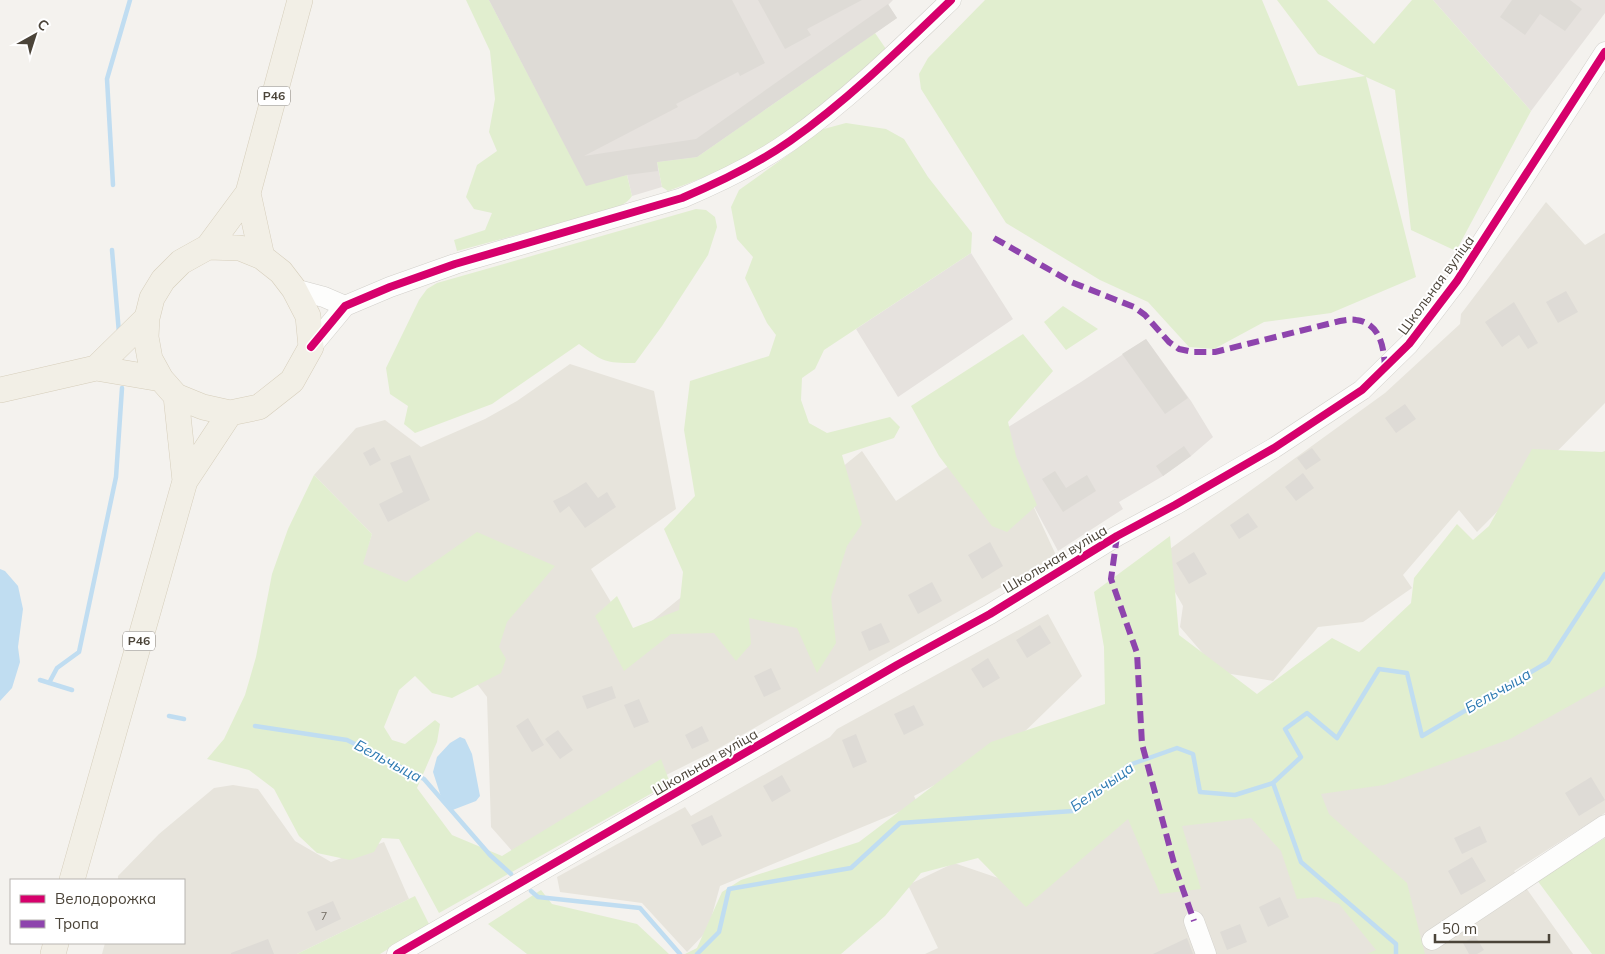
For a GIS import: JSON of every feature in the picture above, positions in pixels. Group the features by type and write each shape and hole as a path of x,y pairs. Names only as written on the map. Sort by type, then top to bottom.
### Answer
{"main road":[{"name":"Р46","path":"185,482 168,387 150,360 146,338 147,318 152,298 163,280 181,262 208,247 248,193 300,0"},
{"name":"Р46","path":"248,193 262,257"},
{"path":"0,390 96,368 168,387 203,407 230,413 259,407 292,381 310,347 308,316 294,289 282,272 262,257 240,248 208,247"},
{"path":"96,368 147,318"},
{"name":"Р46","path":"72,879 185,482 230,413"}],"street":[{"path":"310,347 344,306 390,287 455,264 682,198 750,167 823,117 882,66 951,0"},
{"name":"Школьная вуліца","path":"397,954 897,665 990,614 1117,536 1274,448 1362,390 1409,344 1457,281 1605,52"},
{"path":"294,289 344,306"},
{"path":"1432,940 1605,825"},
{"path":"1194,920 1206,954"}],"shaded area":[{"path":"489,0 893,0 888,5 897,18 697,157 657,162 662,187 632,196 627,175 586,186"},
{"path":"1433,0 1605,0 1605,13 1531,111"},
{"path":"1546,202 1585,245 1605,233 1605,403 1477,532 1459,510 1403,575 1412,588 1363,622 1318,627 1273,681 1219,672 1180,627 1183,606 1156,559 1385,393 1460,324 1461,314"},
{"path":"971,253 1013,319 898,397 856,329"},
{"path":"1146,339 1191,401 1213,437 1163,476 1119,502 1123,509 1058,551 1030,499 992,437"},
{"path":"570,364 654,391 676,509 591,569 632,637 862,451 896,501 992,437 1030,499 1055,553 1054,557 714,751 513,852 491,827 487,697 426,616 362,564 372,534 314,475 356,428 385,420 421,447 485,419 517,401"},
{"path":"1048,614 1082,676 1012,744 914,796 918,804 720,886 708,930 687,952 642,903 560,892 557,877 685,807 691,816 830,737 837,729"},
{"path":"1605,619 1605,813 1514,871 1573,954 925,954 938,948 908,885 954,863 1039,892 1092,828"},
{"path":"233,785 258,789 295,841 331,862 384,842 409,899 297,954 102,954 105,944 185,944 185,879 118,879 118,876 159,834 214,788"}],"green space":[{"path":"466,0 489,0 586,185 627,175 632,196 622,205 457,251 454,240 485,230 492,213 474,209 466,197 477,165 497,151 489,132 495,99 490,51"},
{"path":"985,0 1262,0 1298,86 1365,76 1318,54 1277,0 1327,0 1374,44 1412,0 1433,0 1531,111 1456,251 1411,230 1395,90 1366,77 1416,277 1331,313 1264,322 1214,349 1189,347 1148,302 1100,280 1006,223 921,89 919,74 928,58"},
{"path":"875,33 886,49 802,121 765,147 717,172 668,191 662,187 657,162 697,157"},
{"path":"846,123 886,129 904,139 928,177 972,233 971,253 824,350 815,369 802,378 801,400 809,423 827,433 890,417 900,427 894,438 842,455 862,524 847,546 831,597 836,643 817,673 797,628 749,618 751,644 736,661 714,633 671,634 624,671 595,616 617,596 633,628 679,610 683,572 664,529 695,496 684,430 690,381 769,356 776,335 767,323 745,278 753,257 737,239 731,207 739,190 820,130"},
{"path":"696,209 706,210 715,217 717,227 708,255 662,326 635,363 610,362 594,355 579,344 492,404 415,433 404,424 408,406 390,394 386,368 419,300 427,289 437,283"},
{"path":"1063,306 1098,329 1066,350 1044,322"},
{"path":"1023,334 1053,371 1008,422 1016,456 1037,505 1007,532 992,526 939,456 911,406"},
{"path":"1532,449 1605,451 1605,686 1510,739 1384,785 1321,794 1329,814 1407,883 1425,954 1367,954 1376,950 1339,904 1317,897 1297,899 1281,851 1251,818 1182,826 1201,889 1160,894 1128,819 1026,907 978,858 921,873 885,916 841,954 685,954 697,948 722,892 741,880 859,842 991,742 1105,704 1104,647 1094,592 1170,536 1179,635 1257,694 1332,638 1359,652 1411,603 1414,578 1457,524 1473,540 1489,526"},
{"path":"314,475 372,534 363,564 406,582 477,532 555,566 507,622 499,647 506,659 501,673 452,698 432,693 415,676 399,690 384,727 392,740 405,744 435,720 440,724 437,742 417,788 452,835 502,856 661,759 670,783 439,913 399,839 382,838 374,852 350,860 317,853 299,836 274,789 249,770 207,759 224,739 245,695 256,657 272,574 288,529"},
{"path":"1605,838 1605,954 1592,954 1537,880"},
{"path":"541,890 552,904 637,924 669,954 527,954 488,924"},
{"path":"415,896 429,924 380,954 297,954"}],"water":[{"path":"0,569 5,571 18,586 23,609 18,647 20,662 12,688 0,701"},
{"path":"460,737 465,739 472,754 480,796 476,801 450,811 443,803 433,772 437,757 450,743"}],"building":[{"path":"489,0 732,0 765,63 740,76 738,72 676,104 678,107 584,156 696,139 888,4 897,18 697,157 657,162 658,171 627,175 586,186"},
{"path":"758,0 862,0 807,29 811,35 785,49"},
{"path":"1512,0 1570,0 1582,9 1565,31 1540,14 1525,35 1500,17"},
{"path":"1566,291 1578,312 1558,323 1546,302"},
{"path":"1514,302 1538,343 1528,349 1519,335 1502,347 1485,322"},
{"path":"1146,339 1188,398 1165,414 1122,354"},
{"path":"1405,404 1416,419 1396,433 1385,418"},
{"path":"1184,446 1191,456 1163,476 1156,466"},
{"path":"374,447 381,460 370,466 363,453"},
{"path":"1312,448 1321,460 1306,470 1297,458"},
{"path":"410,455 430,500 388,522 379,504 403,492 390,463"},
{"path":"1055,471 1066,488 1087,475 1096,491 1063,512 1042,479"},
{"path":"1303,473 1314,488 1296,501 1285,487"},
{"path":"586,482 598,498 607,492 616,507 585,528 569,506 560,513 553,501"},
{"path":"1248,513 1258,527 1239,539 1230,525"},
{"path":"990,542 1003,566 982,579 968,555"},
{"path":"1194,552 1207,574 1189,584 1176,563"},
{"path":"932,582 942,601 918,614 908,595"},
{"path":"881,623 890,642 869,651 861,632"},
{"path":"1040,625 1051,643 1027,658 1016,640"},
{"path":"988,658 1000,678 983,688 971,669"},
{"path":"771,668 781,689 764,697 754,676"},
{"path":"612,686 616,698 587,709 582,696"},
{"path":"639,699 649,722 634,728 624,705"},
{"path":"914,705 924,725 904,735 894,714"},
{"path":"528,718 544,745 532,752 516,726"},
{"path":"702,726 709,741 692,749 685,735"},
{"path":"558,730 573,750 560,759 545,739"},
{"path":"856,734 867,762 853,768 842,740"},
{"path":"782,775 791,791 772,802 763,786"},
{"path":"1591,777 1605,800 1579,816 1565,793"},
{"path":"712,815 722,836 702,846 691,825"},
{"path":"1480,826 1487,842 1462,854 1454,838"},
{"path":"1472,857 1486,881 1461,895 1448,871"},
{"path":"1280,897 1289,917 1268,927 1259,907"},
{"path":"333,901 341,919 316,931 307,912"},
{"path":"1240,924 1247,942 1227,950 1220,932"},
{"path":"1475,936 1484,950 1477,954 1469,954 1463,943"},
{"path":"1187,938 1193,954 1153,954"},
{"path":"268,939 274,954 231,954 231,953"}],"waterway":[{"path":"113,185 107,79 130,0"},
{"path":"112,250 119,333"},
{"path":"49,683 57,668 79,652 116,477 122,388"},
{"name":"Бельчыца","path":"697,954 719,932 729,889 851,868 900,823 1073,811 1129,765 1177,748 1193,754 1200,792 1235,795 1273,783 1301,757 1285,729 1307,713 1337,738 1379,669 1407,673 1422,736 1548,662 1605,574"},
{"name":"Бельчыца","path":"40,680 72,690"},
{"name":"Бельчыца","path":"169,716 184,719"},
{"name":"Бельчыца","path":"255,726 347,740 424,779 490,855 511,874"},
{"path":"1273,783 1301,862 1396,944 1396,954"},
{"name":"Бельчыца","path":"531,891 538,897 640,908 680,954"}],"marked path":[{"path":"994,238 1071,282 1134,307 1145,315 1169,342 1179,349 1193,352 1215,352 1340,321 1354,320 1364,322 1376,331 1384,353 1385,368"},
{"path":"1117,536 1111,579 1137,653 1142,744 1175,867 1194,921"}],"cycle path":[{"path":"311,347 345,306 390,287 455,264 682,198 751,165 777,150 832,109 873,74 951,0"},
{"path":"397,954 897,665 990,614 1117,536 1274,448 1362,390 1409,344 1457,281 1605,52"}]}
